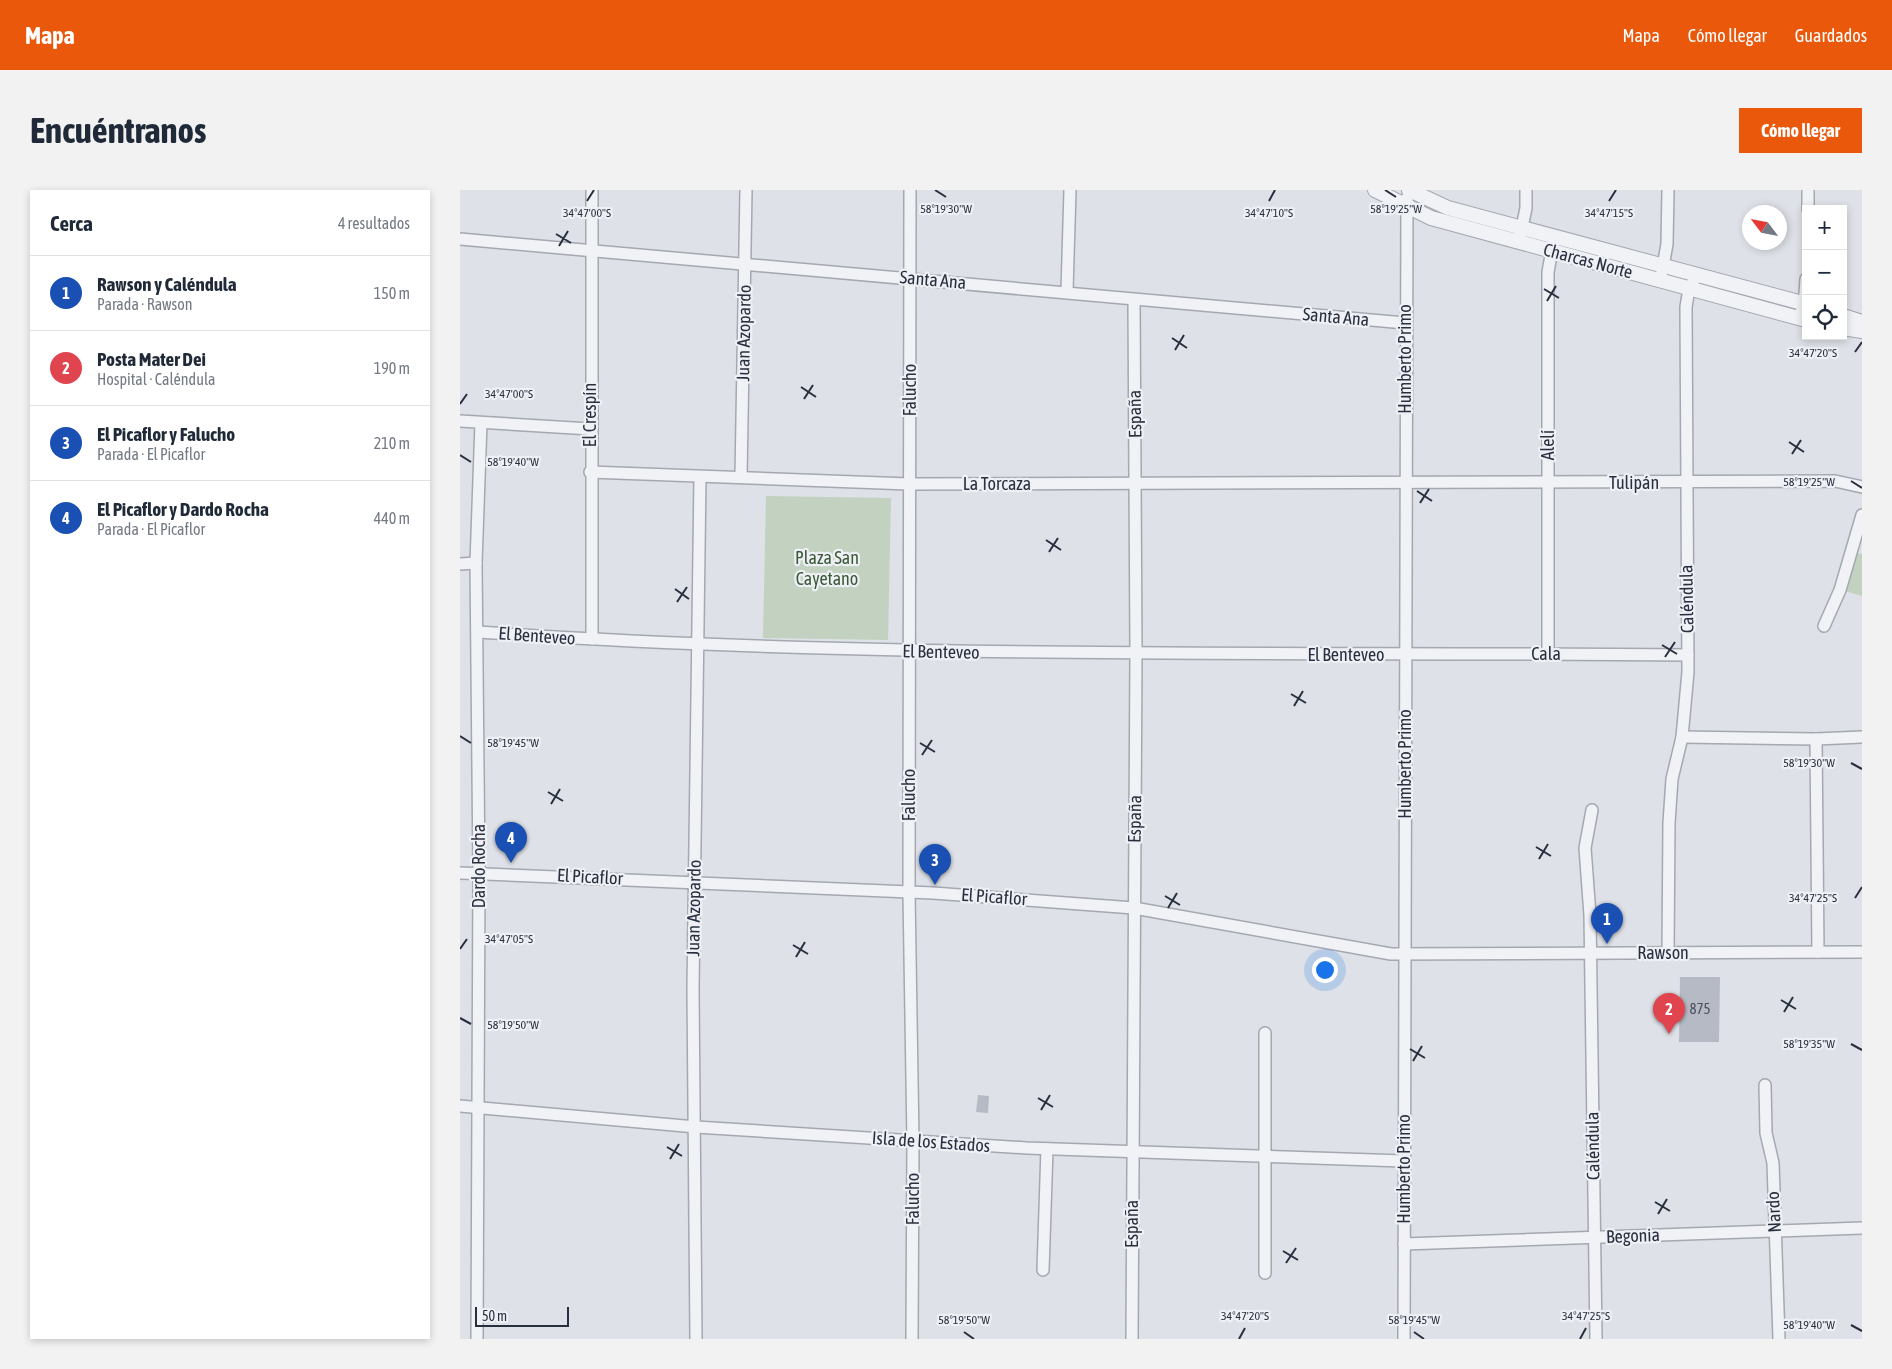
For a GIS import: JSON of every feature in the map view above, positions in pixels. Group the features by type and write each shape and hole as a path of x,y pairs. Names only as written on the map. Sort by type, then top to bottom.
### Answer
{"street":[{"name":"El Crespín","path":"592,190 590,429 592,640"},
{"name":"Juan Azopardo","path":"741,477 746,190"},
{"name":"Falucho","path":"910,190 908,893 913,1141 912,1339"},
{"path":"1067,292 1070,190"},
{"name":"Charcas Norte","path":"1375,190 1431,218 1520,235"},
{"name":"Charcas Norte","path":"1409,190 1434,203 1520,235 1659,281 1802,319"},
{"name":"Humberto Primo","path":"1404,1339 1405,323 1406,207 1409,190"},
{"path":"1520,235 1526,208 1526,190"},
{"path":"1659,281 1667,244 1668,190"},
{"path":"1808,190 1808,205"},
{"name":"Santa Ana","path":"460,240 910,278 1134,300 1405,323"},
{"name":"Charcas Norte","path":"1553,245 1663,266 1802,303"},
{"name":"Alelí","path":"1548,654 1548,272 1553,245"},
{"name":"Caléndula","path":"1668,953 1669,824 1672,779 1682,737 1688,655 1686,308 1689,289 1697,275"},
{"name":"España","path":"1132,1339 1136,654 1134,300"},
{"path":"1847,317 1862,322"},
{"path":"1847,329 1862,331"},
{"path":"460,421 590,429"},
{"name":"Dardo Rocha","path":"477,1339 479,873 476,563 481,423"},
{"name":"La Torcaza","path":"590,472 909,484 1136,485 1405,482"},
{"name":"Juan Azopardo","path":"696,1339 696,1127 693,990 700,476"},
{"name":"Tulipán","path":"1405,482 1835,481 1862,486"},
{"path":"1824,626 1840,590 1862,516"},
{"path":"460,564 476,563"},
{"name":"El Benteveo","path":"478,632 697,645 909,652 1405,655"},
{"name":"Cala","path":"1405,655 1688,655"},
{"path":"1682,737 1816,739 1862,737"},
{"path":"1816,739 1818,952"},
{"name":"Caléndula","path":"1592,810 1585,848 1590,954 1596,1339"},
{"name":"El Picaflor","path":"460,872 1006,897 1134,908 1380,952 1404,954"},
{"name":"Rawson","path":"1404,954 1862,952"},
{"path":"1265,1033 1266,1273"},
{"name":"Nardo","path":"1765,1086 1766,1133 1773,1163 1778,1339"},
{"name":"Isla de los Estados","path":"460,1106 696,1127 1047,1149 1403,1161"},
{"path":"1043,1270 1047,1149"},
{"name":"Begonia","path":"1404,1244 1862,1228"}],"green space":[{"name":"Plaza San Cayetano","path":"766,496 891,498 888,640 763,638"},
{"path":"1857,553 1862,554 1862,596 1845,591"}],"building":[{"path":"1680,977 1720,977 1719,1042 1679,1042"},
{"path":"978,1095 989,1096 988,1113 976,1112"}],"place":[{"name":"El Picaflor y Dardo Rocha","path":"511,863"},
{"name":"El Picaflor y Falucho","path":"935,885"},
{"name":"Rawson y Caléndula","path":"1607,944"},
{"name":"Posta Mater Dei","path":"1669,1034"}]}
